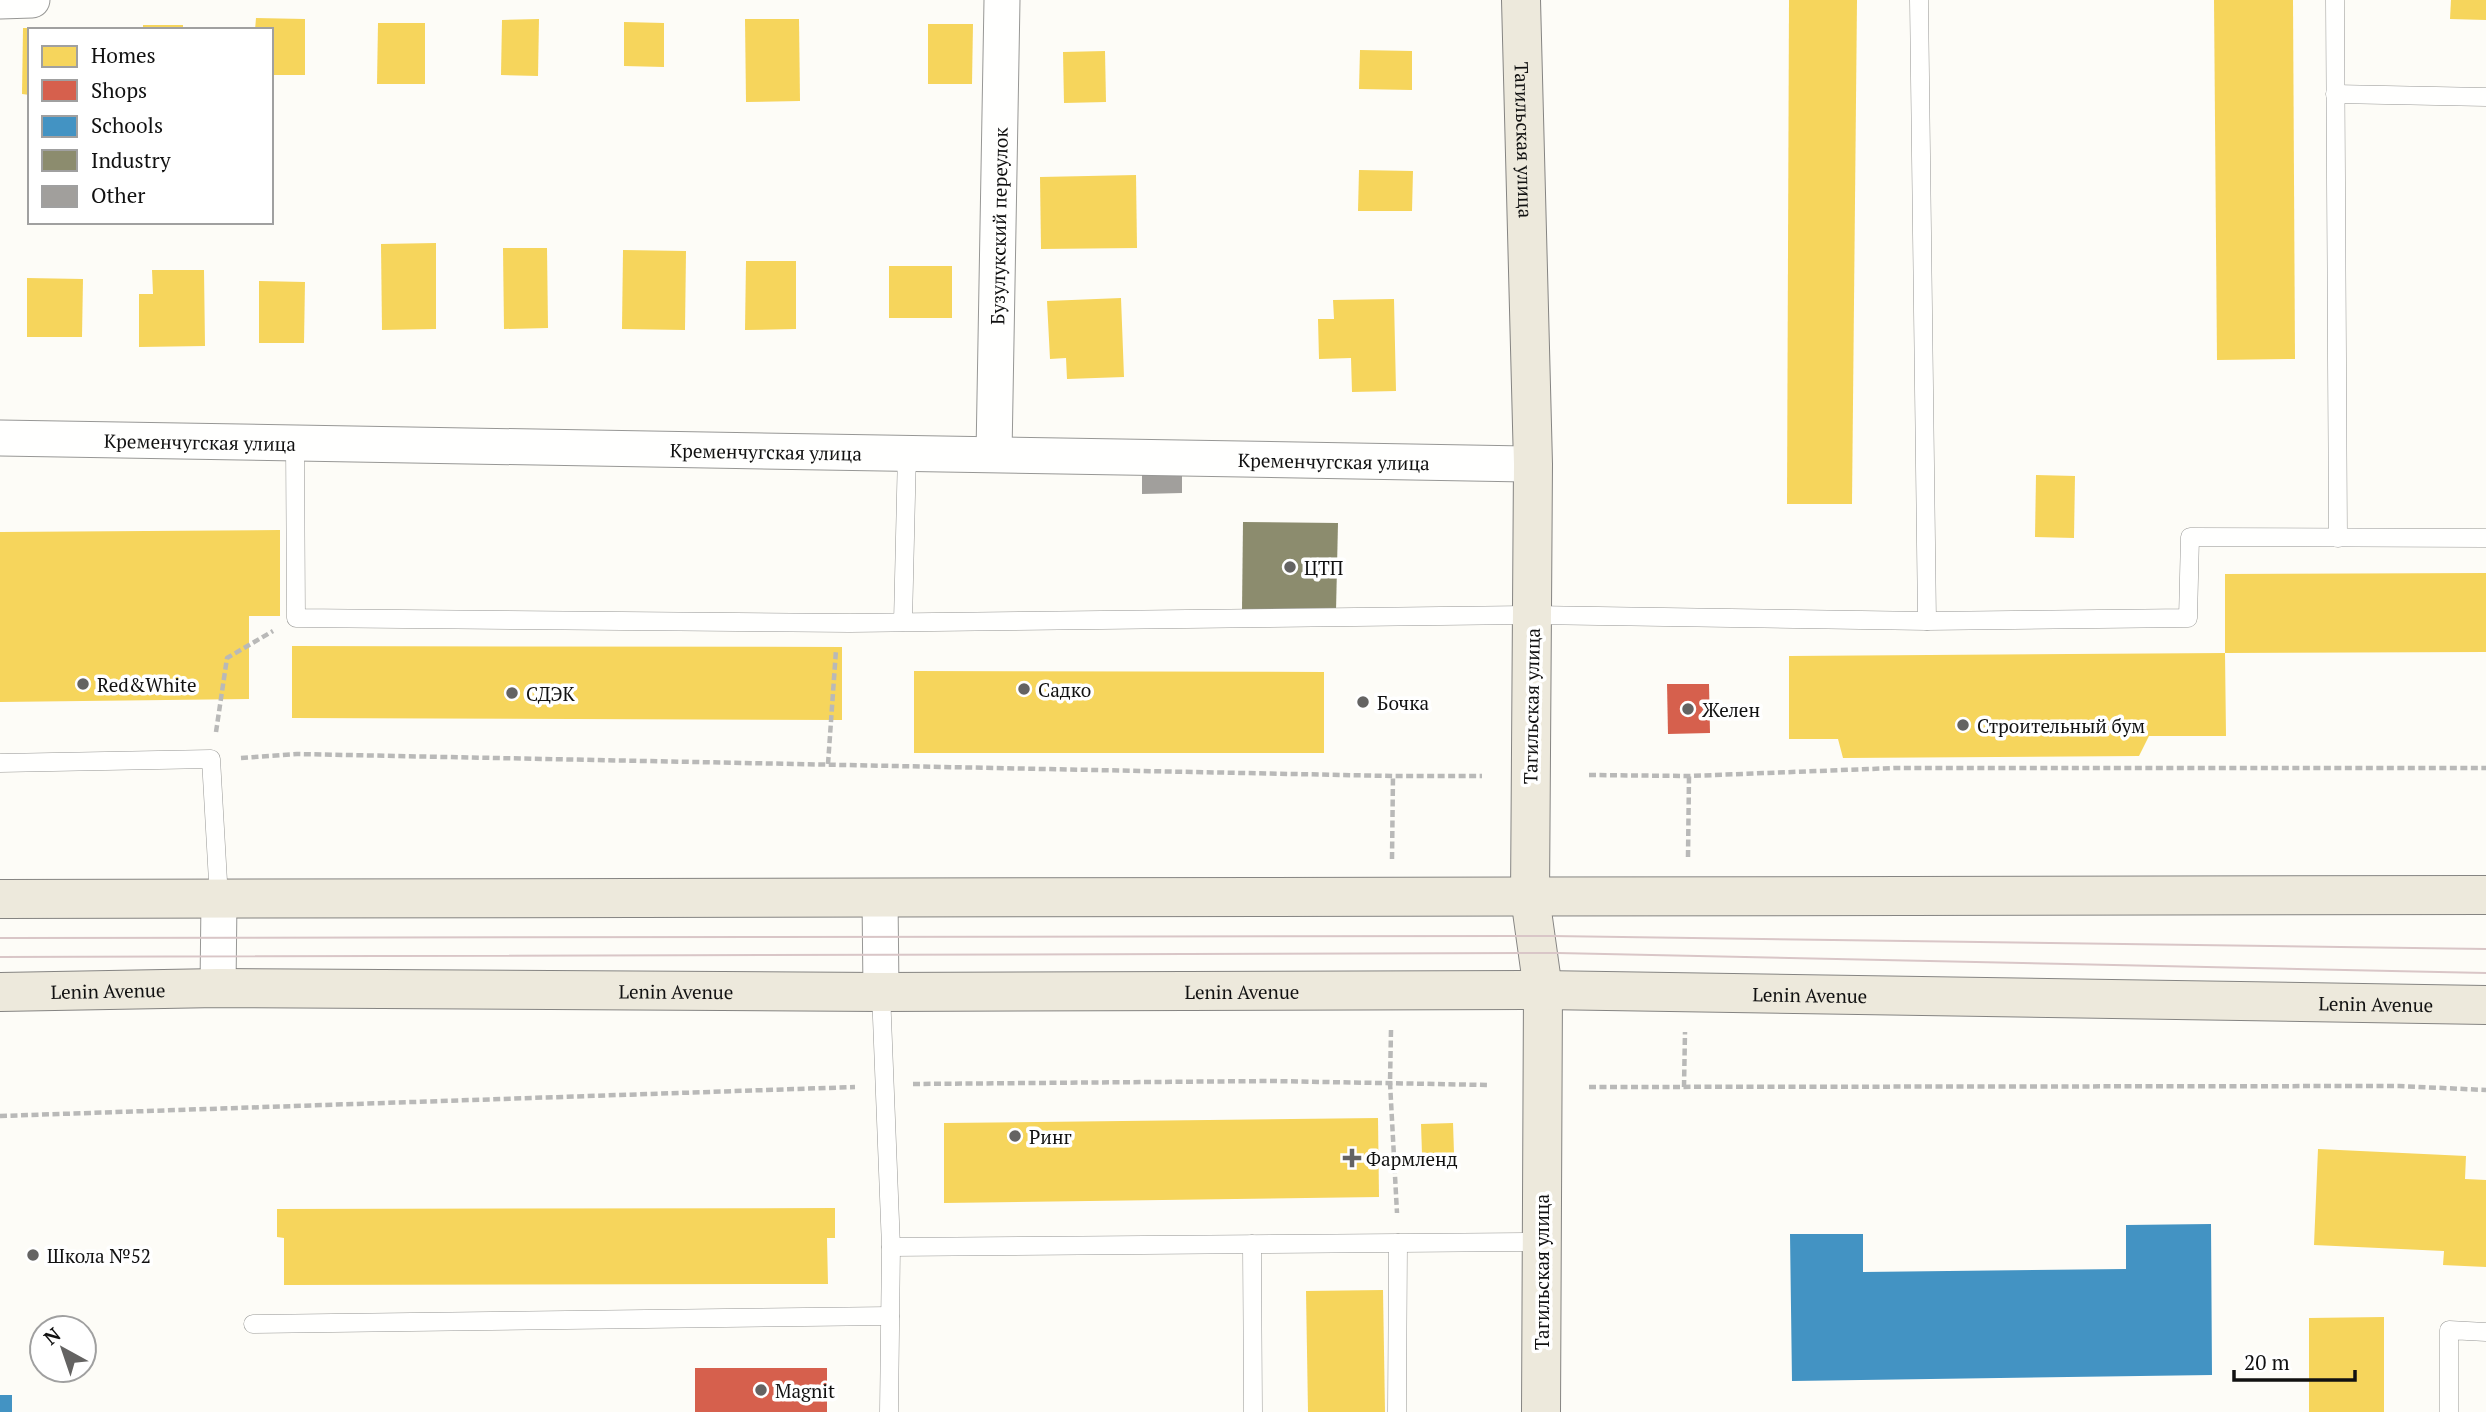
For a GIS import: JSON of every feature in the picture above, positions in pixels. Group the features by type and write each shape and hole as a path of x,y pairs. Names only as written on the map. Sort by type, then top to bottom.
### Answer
{"main road":[{"name":"Тагильская улица","path":"1521,0 1532,464 1530,897 1543,990 1541,1412"},
{"path":"0,899 2486,895"},
{"name":"Lenin Avenue","path":"0,992 218,988 881,992 1543,990 2486,1005"}],"street":[{"path":"0,1 32,0"},
{"name":"Бузулукский переулок","path":"994,454 1002,0"},
{"name":"Кременчугская улица","path":"0,438 1532,464"},
{"path":"880,897 881,992"},
{"path":"218,988 219,899"}],"lane":[{"path":"1919,0 1927,621"},
{"path":"2335,0 2338,538"},
{"path":"2335,94 2486,97"},
{"path":"295,442 296,618 903,622 1532,615 1927,621 2188,618 2190,537 2486,538"},
{"path":"903,622 907,452"},
{"path":"0,764 211,759 219,899"},
{"path":"881,992 891,1247 889,1412"},
{"path":"1397,1412 1398,1242"},
{"path":"891,1247 1541,1242"},
{"path":"1252,1244 1253,1412"},
{"path":"253,1324 890,1316"},
{"path":"2449,1412 2449,1331 2486,1332"}],"path":[{"path":"296,618 227,658 211,759 297,754 1482,776"},
{"path":"828,765 838,622"},
{"path":"1589,775 1689,776 1895,768 2486,768"},
{"path":"1392,863 1393,776"},
{"path":"1688,861 1689,776"},
{"path":"1391,1022 1390,1083 1398,1242"},
{"path":"1684,1087 1685,1023"},
{"path":"0,1116 945,1084 1258,1082 1489,1085"},
{"path":"1589,1087 2399,1086 2486,1090"}],"building: Homes":[{"path":"1789,0 1857,0 1852,504 1787,504"},
{"path":"2214,0 2293,0 2295,359 2217,360"},
{"path":"2451,0 2486,0 2486,20 2450,19"},
{"path":"256,18 305,19 305,75 273,75 273,28 255,28"},
{"path":"539,19 538,76 501,75 502,20"},
{"path":"745,19 799,19 800,101 746,102"},
{"path":"624,22 664,23 664,67 624,66"},
{"path":"378,23 425,23 425,84 377,84"},
{"path":"928,24 973,24 972,84 928,84"},
{"path":"143,25 183,25 183,28 143,28"},
{"path":"23,28 28,28 28,95 22,94"},
{"path":"1360,50 1412,51 1412,90 1359,89"},
{"path":"1105,51 1106,102 1064,103 1063,52"},
{"path":"1359,170 1413,171 1412,211 1358,211"},
{"path":"1136,175 1137,248 1041,249 1040,177"},
{"path":"436,243 436,329 382,330 381,244"},
{"path":"503,248 547,248 548,328 504,329"},
{"path":"623,250 686,251 685,330 622,329"},
{"path":"746,261 796,261 796,329 745,330"},
{"path":"889,266 952,266 952,318 889,318"},
{"path":"152,270 204,270 205,346 139,347 139,294 153,294"},
{"path":"27,278 83,279 82,337 27,337"},
{"path":"259,281 305,282 304,343 259,343"},
{"path":"1121,298 1124,377 1067,379 1066,358 1050,359 1047,301"},
{"path":"1394,299 1396,391 1352,392 1351,358 1319,359 1318,319 1334,319 1333,300"},
{"path":"2036,475 2075,476 2074,538 2035,537"},
{"path":"280,530 280,616 249,616 249,699 0,702 0,532"},
{"path":"2486,573 2486,652 2225,653 2225,574"},
{"path":"292,646 842,647 842,720 292,718"},
{"path":"2225,653 2226,736 2149,736 2139,756 1843,758 1838,739 1789,739 1789,656"},
{"path":"914,671 1324,672 1324,753 914,753"},
{"path":"1378,1118 1379,1197 944,1203 944,1123"},
{"path":"1453,1123 1454,1153 1422,1154 1421,1124"},
{"path":"2318,1149 2466,1156 2465,1179 2486,1180 2486,1267 2443,1265 2444,1251 2314,1245"},
{"path":"835,1208 835,1238 827,1238 828,1284 284,1285 284,1238 277,1237 277,1209"},
{"path":"1383,1290 1385,1412 1308,1412 1306,1291"},
{"path":"2384,1317 2384,1412 2309,1412 2309,1318"}],"building: Shops":[{"name":"Желен","path":"1667,684 1709,684 1710,733 1668,734"},
{"name":"Magnit","path":"695,1368 827,1368 827,1412 695,1412"}],"building: Schools":[{"path":"2211,1224 2212,1375 1792,1381 1790,1234 1863,1234 1863,1272 2126,1269 2126,1225"},
{"path":"0,1395 12,1395 12,1412 0,1412"}],"building: Industry":[{"name":"ЦТП","path":"1243,522 1338,523 1336,611 1242,610"}],"building: Other":[{"path":"1182,473 1182,493 1142,494 1142,474"}],"tram line":[{"path":"0,938 1552,936 2486,949"},
{"path":"0,957 1558,953 2486,973"}],"place":[{"name":"ЦТП","path":"1290,567"},
{"name":"Red&White","path":"83,684"},
{"name":"Садко","path":"1024,689"},
{"name":"СДЭК","path":"512,693"},
{"name":"Бочка","path":"1363,702"},
{"name":"Желен","path":"1688,709"},
{"name":"Строительный бум","path":"1963,725"},
{"name":"Ринг","path":"1015,1136"},
{"name":"Фармленд","path":"1352,1158"},
{"name":"Школа №52","path":"33,1255"},
{"name":"Magnit","path":"761,1390"}]}
